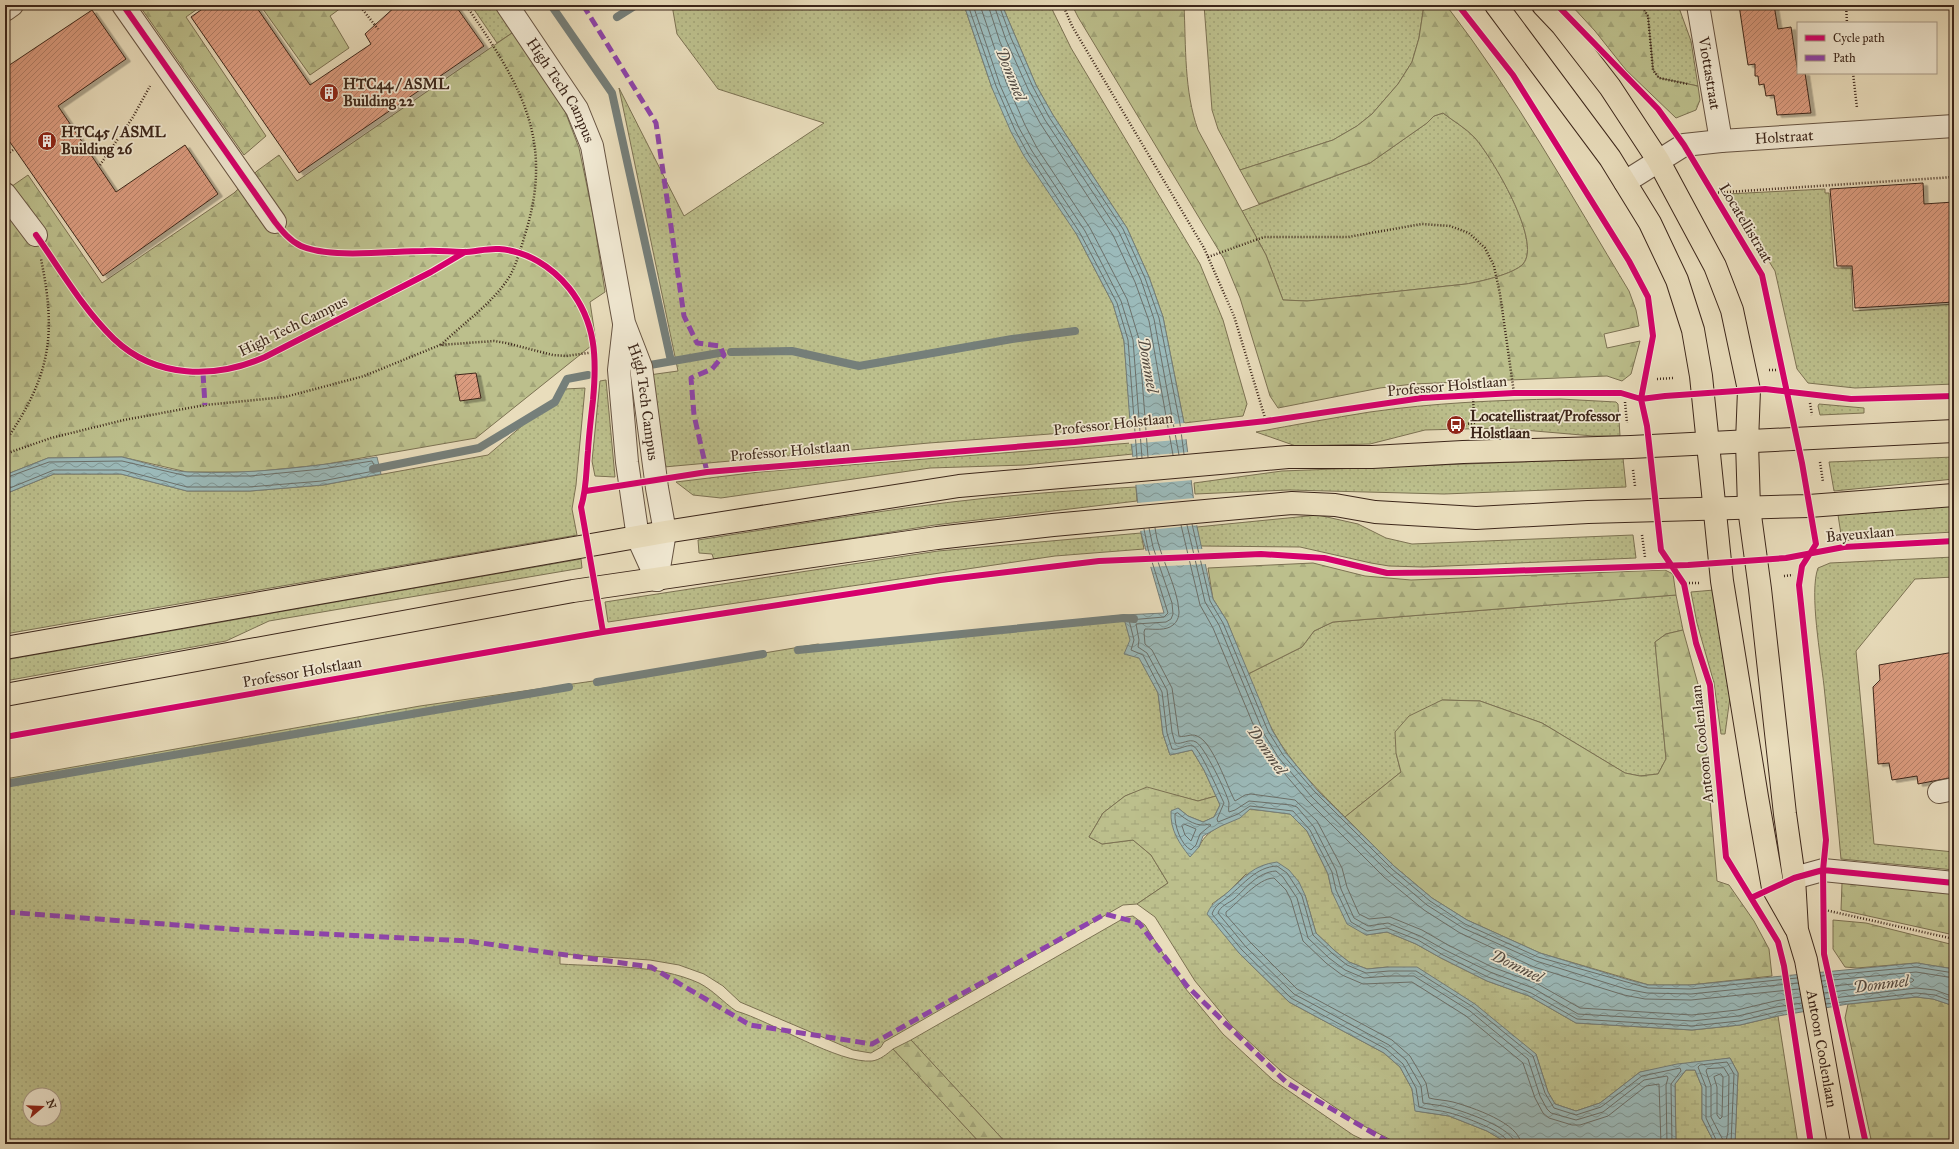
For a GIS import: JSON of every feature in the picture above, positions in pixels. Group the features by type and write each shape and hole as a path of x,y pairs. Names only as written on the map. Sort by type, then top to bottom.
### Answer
{"main road":[{"path":"1496,5 1610,158 1650,224 1677,280 1693,330 1701,376 1707,444"},
{"path":"1543,5 1562,25 1610,87 1658,160 1715,266 1732,310 1749,390 1747,442"},
{"path":"5,648 666,532 960,486 1288,458 1372,457 1463,452 1707,444 1954,431"},
{"name":"Antoon Coolenlaan","path":"1747,442 1749,508 1761,597 1785,814 1794,878 1797,930"},
{"name":"Antoon Coolenlaan","path":"1707,444 1730,635 1773,888 1797,930 1806,960 1839,1144"},
{"name":"Bayeuxlaan","path":"1749,508 1887,502 1954,495"},
{"name":"Professor Holstlaan","path":"5,695 573,592 937,538 1053,525 1292,503 1335,505 1375,512 1476,518 1714,508 1749,508"}],"street":[{"path":"5,10 12,5"},
{"path":"123,5 275,222"},
{"name":"High Tech Campus","path":"507,5 577,108 592,146 624,323 641,366 657,488 666,532 656,580"},
{"name":"Viottastraat","path":"1698,5 1721,141"},
{"name":"Holstraat","path":"1625,182 1684,145 1721,141 1954,126"},
{"path":"5,194 36,235"},
{"name":"High Tech Campus","path":"624,323 619,370 627,462 638,538 656,580"},
{"path":"1794,878 1823,870 1954,883"}],"path":[{"path":"359,5 378,29"},
{"path":"440,345 498,290 510,274 519,253 530,216 535,187 536,149 526,108 501,57 466,5"},
{"path":"1063,5 1072,26 1208,257 1234,316 1266,421"},
{"path":"1641,5 1648,16 1653,70 1659,78 1690,84"},
{"path":"1846,5 1847,22"},
{"path":"100,165 133,117 164,62"},
{"path":"1853,74 1860,132"},
{"path":"5,156 13,150"},
{"path":"1712,192 1954,177"},
{"path":"1208,257 1264,237 1348,237 1422,224 1450,226 1469,233 1485,248 1494,266 1500,294 1510,393"},
{"path":"5,442 32,400 43,370 47,349 49,310 47,288 36,235"},
{"path":"5,454 51,438 124,420 205,405 285,397 364,376 440,345 494,341 553,355 566,356 595,349 595,360"},
{"path":"1780,362 1782,377"},
{"path":"1657,379 1674,378"},
{"path":"1456,425 1474,423 1476,395"},
{"path":"1625,402 1628,428"},
{"path":"1810,403 1812,415"},
{"path":"1258,422 1273,420"},
{"path":"1820,462 1824,485"},
{"path":"1642,535 1644,557"},
{"path":"1784,576 1793,576"},
{"path":"1680,577 1686,591"},
{"path":"1823,870 1825,918"},
{"path":"1825,910 1954,939"}],"green space":[{"path":"139,5 203,5 186,17 266,136 244,155"},
{"path":"260,5 345,5 330,16 349,48 310,75"},
{"path":"471,5 496,5 515,31 497,43"},
{"path":"672,5 964,5 992,88 1077,235 1113,304 1124,341 1131,428 929,443 664,467 649,375 678,371 619,88 684,216 824,123 718,89 677,34"},
{"path":"1002,5 1050,5 1071,48 1200,264 1223,320 1247,404 1243,416 1184,423 1163,317 1149,277 1127,228 1053,115 1036,85"},
{"path":"1072,5 1184,5 1188,84 1193,115 1198,130 1266,255 1283,300 1307,301 1466,284 1504,274 1518,268 1523,264 1527,253 1526,238 1521,219 1502,180 1492,162 1475,138 1443,113 1434,116 1427,123 1370,163 1259,204 1240,170 1333,140 1357,126 1372,114 1398,84 1412,62 1419,38 1424,5 1446,5 1495,73 1564,182 1629,291 1636,310 1639,326 1604,334 1607,348 1640,341 1631,374 1622,381 1607,376 1413,384 1380,388 1278,408 1270,396 1240,298 1224,259"},
{"path":"1204,5 1424,5 1419,38 1412,62 1398,84 1372,114 1357,126 1333,140 1240,170 1218,129 1212,110"},
{"path":"1571,5 1641,5 1648,16 1653,70 1659,78 1698,86 1700,100 1696,110 1676,118 1626,70 1595,31"},
{"path":"1641,5 1678,5 1691,41 1698,86 1659,78 1653,70 1651,45"},
{"path":"515,31 560,98 579,148 593,215 605,292 590,302 596,342 476,438 321,465 250,472 187,472 122,457 48,458 5,475 5,191 28,175 102,283 234,193 257,171 279,155 297,181"},
{"path":"1443,113 1475,138 1492,162 1502,180 1521,219 1526,238 1527,253 1523,264 1518,268 1504,274 1466,284 1308,301 1283,300 1266,255 1242,211 1370,163 1427,123 1434,116"},
{"path":"1825,189 1825,193 1829,193 1834,268 1851,268 1853,311 1954,304 1954,384 1855,388 1808,383 1797,369 1775,271 1727,194"},
{"path":"606,380 615,477 595,476 592,461 600,381"},
{"path":"585,388 576,485 572,509 577,535 5,634 5,494 54,474 121,474 187,491 250,491 323,485 488,455 565,389"},
{"path":"1560,399 1616,402 1618,404 1620,436 1593,436 1500,428 1425,430 1370,444 1296,446 1256,432 1370,412 1417,406 1489,401"},
{"path":"1819,404 1864,408 1864,413 1820,415"},
{"path":"1131,443 1133,454 1025,465 930,468 721,498 693,495 676,482 759,472"},
{"path":"1954,457 1954,479 1834,491 1829,462"},
{"path":"1623,458 1626,487 1444,494 1289,490 1195,494 1194,483 1282,471"},
{"path":"1136,487 1137,501 935,525 714,560 712,554 699,553 698,540 864,514 988,498"},
{"path":"1954,502 1954,532 1898,535 1842,541 1838,515"},
{"path":"1318,515 1358,524 1386,538 1412,544 1633,535 1636,558 1423,567 1389,566 1300,547 1200,546 1197,527"},
{"path":"1141,533 1144,549 1055,556 608,622 605,602 938,551"},
{"path":"1954,557 1954,577 1915,579 1856,651 1874,844 1954,852 1954,870 1841,859 1824,686 1816,626 1815,593 1818,568 1830,563"},
{"path":"581,559 582,568 269,621 226,641 5,681 5,660"},
{"path":"1313,563 1365,576 1411,580 1665,570 1673,574 1676,595 1333,622 1314,631 1302,647 1248,674 1227,621 1213,599 1208,568"},
{"path":"1714,590 1731,690 1725,734 1721,734 1714,683 1697,623 1691,592"},
{"path":"1676,595 1683,630 1666,634 1655,642 1666,759 1658,774 1640,776 1625,773 1542,723 1480,701 1442,700 1396,753 1401,772 1345,817 1306,777 1288,755 1266,717 1248,674 1302,647 1314,631 1333,622"},
{"path":"1123,615 1131,640 1158,693 1163,734 1170,755 1192,750 1204,770 1216,796 1198,801 1147,788 1125,796 1103,813 1089,837 1102,844 1133,840 1151,855 1168,883 1137,904 1123,905 884,1042 881,1047 871,1053 853,1050 740,1002 723,986 704,974 679,965 650,960 560,954 560,964 648,969 683,977 704,986 736,1011 751,1016 842,1056 858,1060 872,1061 878,1059 893,1049 981,1144 5,1144 5,779 420,706 614,678 818,644 830,647"},
{"path":"1683,630 1701,695 1717,881 1729,885 1754,921 1769,949 1772,976 1690,985 1649,985 1540,953 1467,920 1432,898 1394,866 1345,817 1401,772 1396,753 1395,732 1409,716 1442,700 1480,701 1542,723 1625,773 1640,776 1658,774 1666,759 1655,642 1666,634"},
{"path":"1147,787 1198,801 1216,796 1220,805 1214,817 1203,822 1188,816 1178,808 1199,847 1208,834 1250,809 1290,814 1307,831 1328,874 1332,892 1366,935 1387,932 1416,944 1487,981 1529,996 1576,1023 1692,1030 1740,1025 1778,1016 1798,1144 1735,1144 1738,1073 1730,1058 1640,1072 1600,1103 1576,1111 1555,1104 1548,1092 1536,1054 1388,967 1367,969 1349,962 1316,933 1305,895 1246,874 1227,893 1212,904 1239,953 1289,1002 1384,1053 1400,1067 1412,1089 1416,1111 1449,1116 1487,1131 1509,1144 1399,1144 1360,1124 1281,1071 1232,1026 1195,981 1155,917 1137,904 1168,883 1151,855 1133,840 1102,844 1089,837 1103,813 1125,796"},
{"path":"1842,883 1954,894 1954,935 1841,910"},
{"path":"1133,916 1145,925 1185,988 1223,1034 1273,1080 1353,1135 1372,1144 1007,1144 911,1040 1126,917"},
{"path":"1833,920 1866,923 1954,945 1954,969 1916,963 1857,968 1845,967 1833,949"},
{"path":"1917,997 1933,999 1954,1006 1954,1144 1872,1144 1845,1018 1848,1004"},
{"path":"911,1040 1007,1144 981,1144 893,1049"},
{"path":"1686,1070 1695,1070 1702,1087 1702,1119 1715,1144 1676,1144 1675,1084"}],"water":[{"name":"Dommel","path":"964,5 1002,5 1036,85 1053,115 1127,228 1149,277 1163,317 1184,423 1197,527 1213,599 1227,621 1272,730 1286,753 1317,790 1394,866 1432,898 1467,920 1540,953 1649,985 1690,985 1917,963 1954,969 1954,1006 1933,999 1916,997 1848,1004 1778,1016 1740,1025 1692,1030 1576,1023 1529,996 1487,981 1416,944 1387,932 1366,935 1347,924 1332,892 1328,874 1307,831 1290,814 1250,809 1240,818 1203,836 1199,847 1190,857 1176,836 1172,824 1171,811 1178,808 1188,816 1203,822 1214,817 1220,805 1204,770 1192,750 1170,755 1163,734 1158,693 1139,658 1124,654 1130,640 1123,615 1164,613 1141,533 1132,449 1124,341 1113,304 1077,235 1024,156 1011,132 992,88"},
{"path":"122,457 172,470 212,473 283,469 377,457 381,474 323,485 250,491 187,491 121,474 54,474 5,494 5,475 48,458"},
{"path":"1277,862 1289,870 1299,882 1305,895 1316,933 1335,951 1349,962 1367,969 1417,967 1475,1004 1536,1054 1548,1092 1555,1104 1576,1111 1600,1103 1640,1072 1677,1064 1730,1058 1738,1073 1735,1144 1715,1144 1702,1119 1702,1087 1695,1070 1686,1070 1675,1084 1676,1144 1509,1144 1487,1131 1449,1116 1415,1111 1412,1089 1400,1067 1384,1053 1289,1002 1239,953 1207,914 1214,904 1250,872 1262,866"}],"pier":[{"path":"1185,423 1188,439 1129,444 1129,428"},
{"path":"1189,452 1193,480 1134,485 1131,457"},
{"path":"1195,498 1199,525 1139,531 1136,503"},
{"path":"1203,549 1207,564 1148,567 1143,551"}],"building":[{"name":"HTC44 / ASML Building 22","path":"208,5 255,5 310,85 371,44 365,34 397,5 455,5 484,46 299,173 191,17"},
{"path":"1739,5 1774,5 1778,29 1791,27 1797,74 1805,74 1811,113 1777,115 1774,95 1766,96 1764,84 1759,85 1758,76 1755,76 1755,64 1748,65"},
{"name":"HTC45 / ASML Building 26","path":"92,10 126,59 58,106 116,192 185,145 218,194 103,276 5,135 5,68"},
{"path":"1923,183 1924,204 1954,202 1954,302 1855,308 1852,266 1837,266 1830,189"},
{"path":"476,373 481,398 460,401 455,375"},
{"path":"1954,652 1954,777 1918,784 1917,776 1892,780 1889,763 1878,764 1873,687 1880,680 1879,665"}],"waterway":[{"path":"551,5 612,93 671,361"},
{"path":"617,17 636,5"},
{"path":"731,352 792,351 859,366 1012,339 1075,331"},
{"path":"650,365 719,353"},
{"path":"373,469 479,448 555,402 567,379 588,375"},
{"path":"798,650 1124,618 1134,619"},
{"path":"597,682 763,654"},
{"path":"5,784 569,687"}],"marked path":[{"path":"583,5 656,123 684,316 697,343 720,346 724,355 712,369 691,378 694,415 707,472"},
{"path":"203,373 205,405"},
{"path":"5,912 244,930 467,941 651,967 750,1025 872,1044 1105,914 1139,923 1187,986 1287,1083 1392,1144"}],"cycle path":[{"path":"123,5 275,222 286,236 297,244 314,250 344,253 429,251 463,252 494,249 509,250 538,261 555,273 569,288 585,314 593,341 595,370 593,400 585,486 581,507 603,632"},
{"path":"1458,5 1513,75 1629,261 1648,297 1653,336 1641,399 1647,426 1661,550 1684,584 1696,643 1710,685 1726,857 1778,942 1784,966 1811,1144"},
{"name":"Locatellistraat","path":"1557,5 1658,109 1684,145 1762,275 1802,463 1816,544 1802,566 1799,585 1826,840 1823,870 1824,954 1866,1144"},
{"path":"36,235 92,315 114,339 130,352 148,362 167,368 206,372 246,364 265,357 431,272 465,252"},
{"path":"586,491 707,472 1075,442 1266,421 1422,398 1514,393 1621,393 1641,399 1765,389 1851,399 1954,396"},
{"path":"5,737 603,632 940,580 1099,561 1261,554 1324,558 1387,573 1476,572 1688,565 1786,558 1844,547 1954,541"},
{"path":"1751,898 1794,878 1823,870 1954,883"}],"place":[{"name":"HTC44 / ASML Building 22","path":"329,93"},
{"name":"HTC45 / ASML Building 26","path":"47,141"},
{"name":"Locatellistraat/Professor Holstlaan","path":"1456,425"}]}
